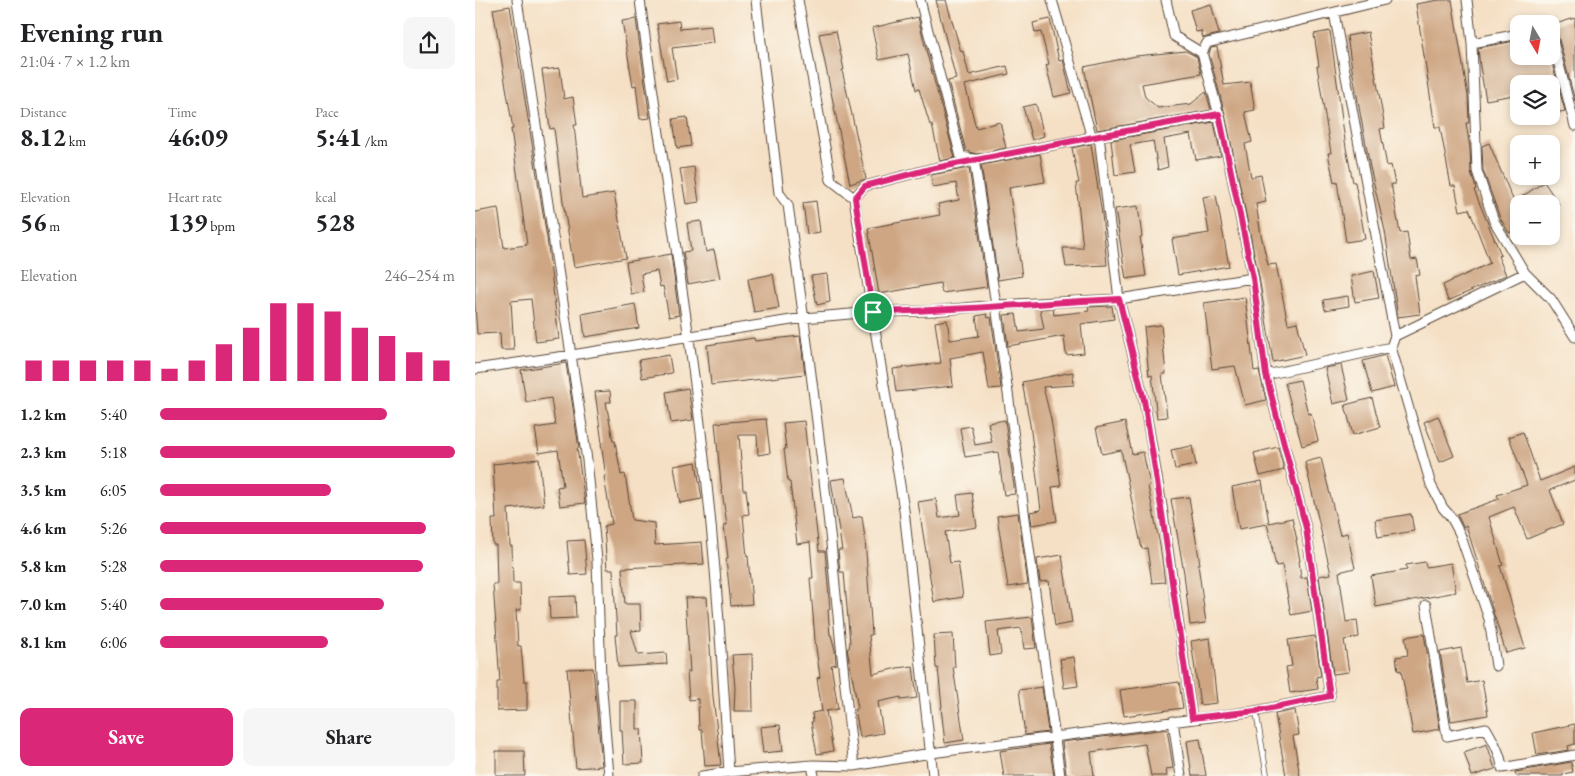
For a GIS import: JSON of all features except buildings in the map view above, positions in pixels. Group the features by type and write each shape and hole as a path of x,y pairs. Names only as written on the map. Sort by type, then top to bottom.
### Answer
{"street":[{"path":"517,0 587,460 597,560 601,678 609,776"},
{"path":"640,0 653,100 689,336 708,495 729,772"},
{"path":"756,0 779,193 788,205 804,318 831,544 841,658 854,766"},
{"path":"798,0 831,180 855,198 905,519 933,776"},
{"path":"920,0 961,157 974,159"},
{"path":"1051,0 1095,137 1119,299 1144,400 1192,718"},
{"path":"1166,0 1174,36 1202,53"},
{"path":"702,776 729,772 812,766 854,766 931,753 1256,711 1330,696 1306,528 1266,375 1253,278 1219,114 1202,53 1207,43 1385,0"},
{"path":"1467,0 1472,43 1477,171 1494,221 1525,273 1551,299 1575,337"},
{"path":"1334,12 1395,336 1391,346 1431,485 1460,534 1489,619 1496,666"},
{"path":"1472,43 1510,36"},
{"path":"1559,65 1575,126"},
{"path":"855,198 865,186 930,169 974,159 1219,114"},
{"path":"974,159 1061,776"},
{"path":"1395,336 1525,273"},
{"path":"475,369 804,318 873,312 932,311 996,305 1119,299 1253,278"},
{"path":"1266,375 1391,346"},
{"path":"1426,605 1447,736 1486,728 1496,747 1502,768 1575,755"},
{"path":"1173,721 1181,776"},
{"path":"812,766 814,776"}],"lane":[{"path":"1256,711 1267,776"}],"route":[{"path":"1219,114 1253,278 1266,375 1306,528 1330,696 1256,711 1192,718 1144,400 1119,299 996,305 932,311 873,312 855,198 865,186 974,159 1219,114"}]}
